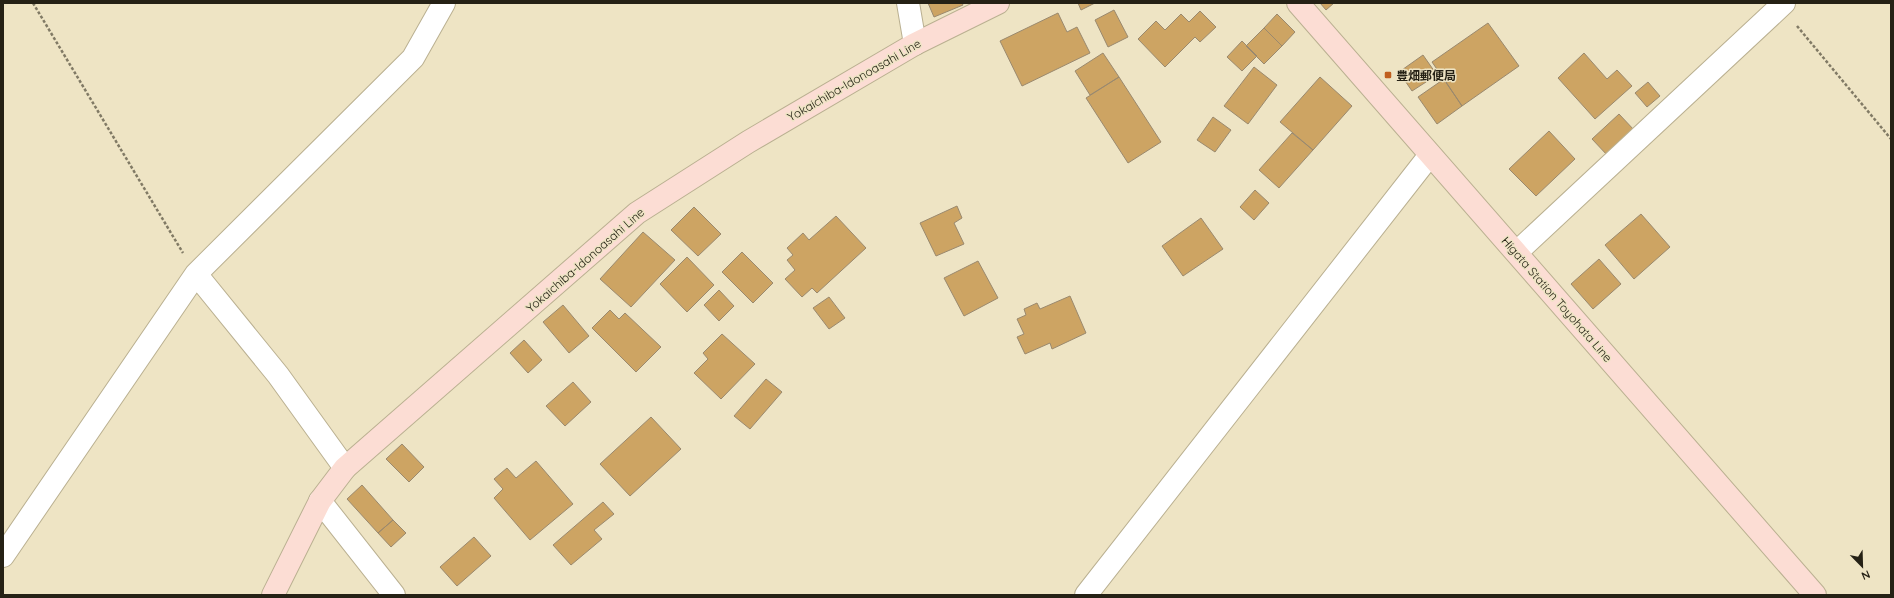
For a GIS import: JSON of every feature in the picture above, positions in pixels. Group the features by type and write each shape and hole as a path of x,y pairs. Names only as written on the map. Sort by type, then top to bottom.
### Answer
{"main road":[{"name":"Yokaichiba-Idonoasahi Line","path":"273,595 320,501 345,468 637,213 748,142 915,44 998,3"},
{"name":"Higata Station Toyohata Line","path":"1298,3 1815,595"}],"street":[{"path":"3,556 196,274 413,58 444,3"},
{"path":"908,3 915,44"},
{"path":"1517,252 1782,5"},
{"path":"1086,595 1430,155"},
{"path":"196,274 278,375 345,468"},
{"path":"320,501 394,595"}],"path":[{"path":"33,3 196,274"},
{"path":"1782,5 1891,139"}],"building":[{"path":"928,3 962,3 963,5 934,17"},
{"path":"1078,3 1095,3 1081,10"},
{"path":"1320,3 1334,3 1326,10"},
{"path":"1114,10 1128,37 1108,47 1095,20"},
{"path":"1200,11 1216,27 1200,42 1195,37 1165,67 1138,39 1156,21 1165,30 1181,14 1189,22"},
{"path":"1058,13 1067,32 1077,27 1090,53 1022,86 1000,41"},
{"path":"1277,14 1295,32 1282,46 1264,28"},
{"path":"1488,23 1519,66 1462,106 1432,62"},
{"path":"1264,28 1282,46 1264,64 1246,46"},
{"path":"1242,41 1257,56 1242,71 1227,57"},
{"path":"1103,53 1119,77 1090,95 1075,71"},
{"path":"1584,53 1607,79 1617,70 1632,86 1595,119 1558,78"},
{"path":"1423,55 1437,75 1412,91 1399,72"},
{"path":"1254,67 1277,85 1248,124 1224,106"},
{"path":"1119,77 1161,142 1128,163 1086,98"},
{"path":"1320,77 1352,106 1313,150 1280,122"},
{"path":"1444,79 1462,106 1437,124 1418,97"},
{"path":"1648,82 1660,96 1647,107 1635,93"},
{"path":"1619,114 1635,131 1608,156 1592,139"},
{"path":"1213,117 1231,130 1215,152 1197,140"},
{"path":"1549,131 1575,159 1536,196 1509,169"},
{"path":"1292,133 1313,150 1279,188 1259,170"},
{"path":"1255,190 1269,203 1254,220 1240,207"},
{"path":"957,206 962,218 954,223 964,244 936,256 920,223"},
{"path":"694,207 721,234 698,256 671,230"},
{"path":"1641,214 1670,247 1634,279 1605,245"},
{"path":"836,216 866,248 817,293 812,288 802,297 785,279 795,270 787,260 793,255 787,248 803,233 809,240"},
{"path":"1201,218 1223,249 1183,276 1162,246"},
{"path":"643,232 675,260 631,307 600,279"},
{"path":"742,252 773,283 753,303 722,272"},
{"path":"687,257 714,285 687,312 660,284"},
{"path":"1599,259 1621,284 1593,309 1571,284"},
{"path":"978,261 998,298 964,316 944,278"},
{"path":"719,290 734,306 719,321 704,305"},
{"path":"1070,296 1086,333 1052,349 1050,343 1025,354 1017,337 1024,334 1017,319 1026,315 1024,309 1037,303 1040,309"},
{"path":"829,297 845,318 829,329 813,308"},
{"path":"563,305 589,336 569,353 543,322"},
{"path":"610,310 619,319 625,313 661,347 636,372 592,328"},
{"path":"722,334 755,364 721,399 694,373 708,359 703,353"},
{"path":"524,340 542,360 528,373 510,353"},
{"path":"766,379 782,392 750,429 734,416"},
{"path":"573,382 591,402 565,426 546,406"},
{"path":"651,417 681,449 630,496 600,464"},
{"path":"402,444 424,467 409,482 386,459"},
{"path":"536,461 573,504 530,540 494,498 503,489 494,479 507,468 516,478"},
{"path":"362,485 393,520 378,533 347,499"},
{"path":"603,502 614,514 594,530 602,539 571,565 553,545"},
{"path":"393,520 406,533 391,547 378,533"},
{"path":"474,537 491,556 457,586 440,567"}],"place":[{"name":"豊畑郵便局","path":"1388,75"}]}
